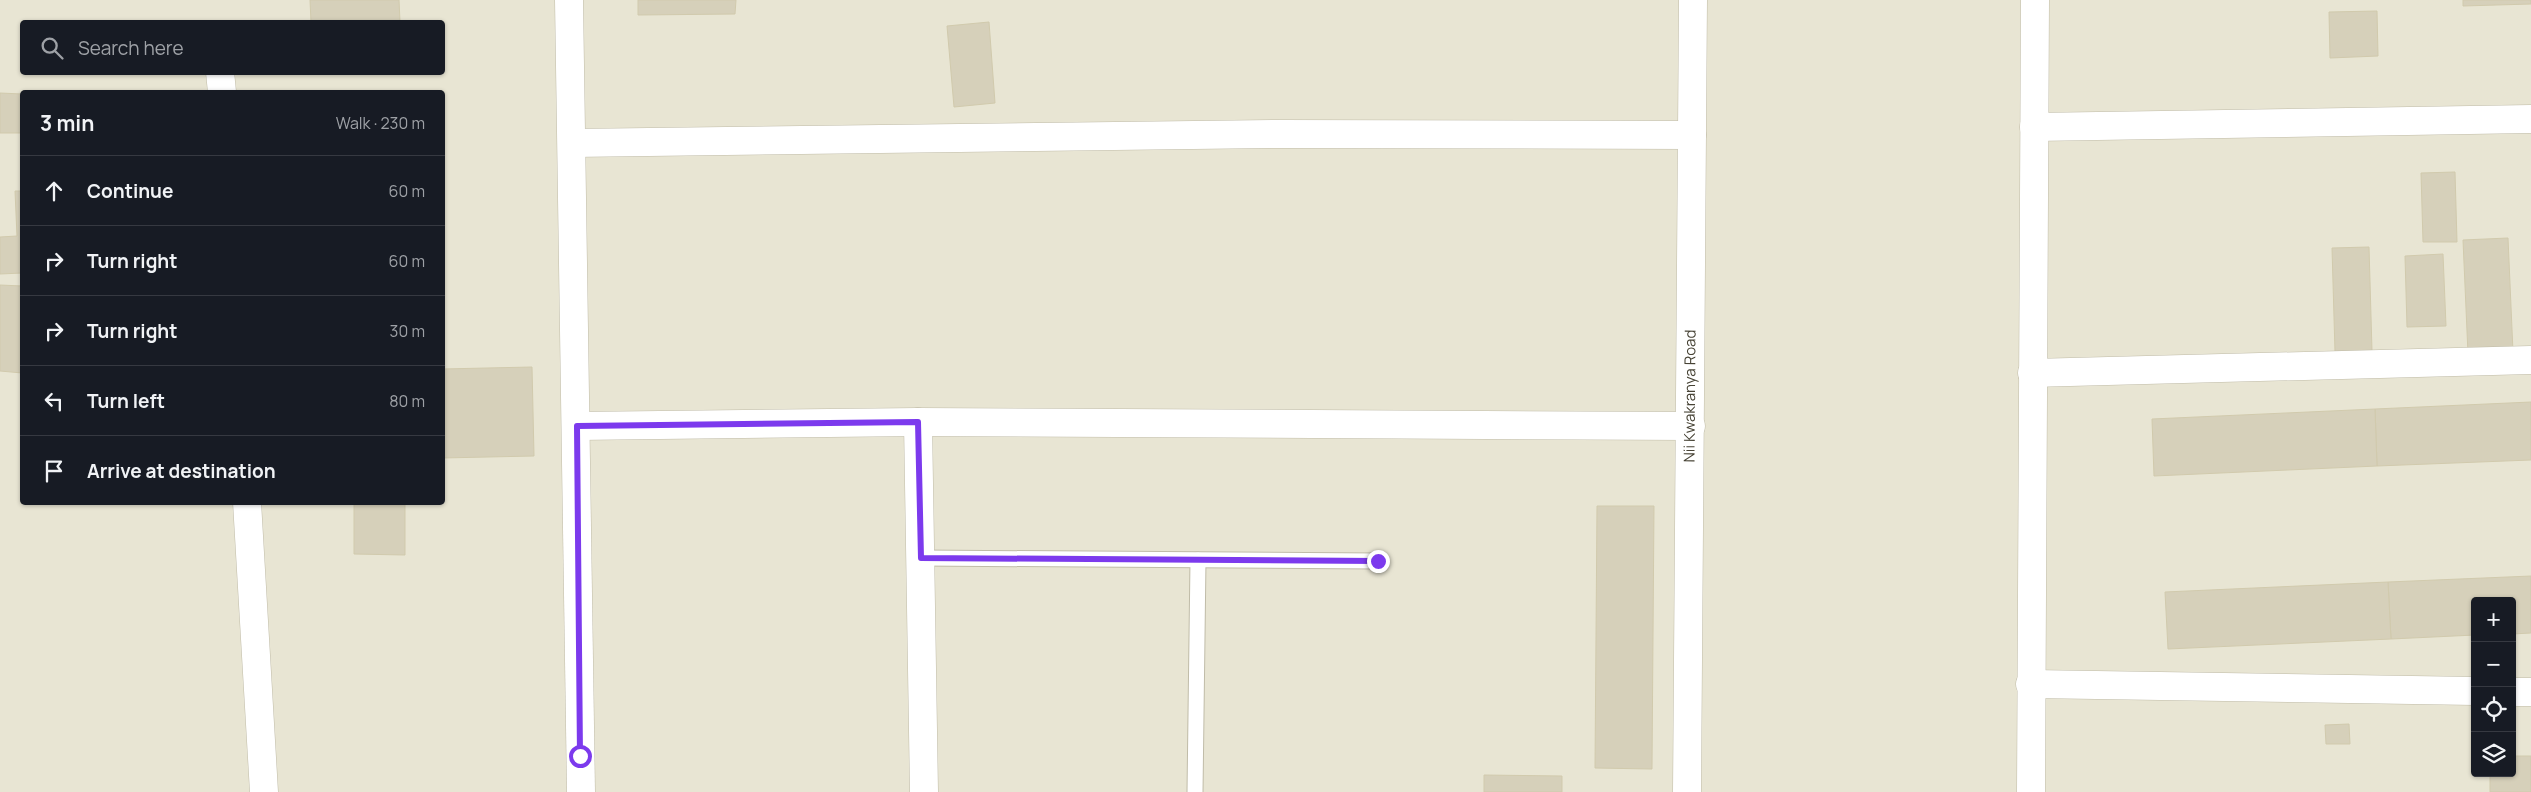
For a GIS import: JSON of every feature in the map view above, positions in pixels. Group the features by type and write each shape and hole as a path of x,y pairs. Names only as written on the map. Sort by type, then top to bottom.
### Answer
{"street":[{"path":"569,0 577,426 581,792"},
{"name":"Nii Kwakranya Road","path":"1687,792 1693,0"},
{"path":"2031,792 2030,684 2035,0"},
{"path":"220,75 222,90"},
{"path":"2034,128 2531,119"},
{"path":"572,143 1277,134 1692,135"},
{"path":"2032,373 2531,360"},
{"path":"577,426 918,422 1691,426"},
{"path":"918,422 924,792"},
{"path":"247,505 264,792"},
{"path":"2030,684 2471,691"},
{"path":"2516,692 2531,692"}],"lane":[{"path":"921,558 1378,561"},
{"path":"1195,792 1198,560"}],"shaded area":[{"path":"0,0 2531,0 2531,792 0,792"}],"building":[{"path":"310,0 399,0 400,20 311,20"},
{"path":"638,0 736,0 735,14 638,15"},
{"path":"2463,0 2531,0 2531,4 2463,6"},
{"path":"2377,11 2378,56 2330,58 2329,12"},
{"path":"989,22 995,103 954,107 947,26"},
{"path":"0,93 20,94 20,133 0,133"},
{"path":"2455,172 2457,242 2423,242 2421,173"},
{"path":"15,191 20,191 20,273 0,274 0,237 17,236"},
{"path":"2508,238 2513,352 2468,354 2463,240"},
{"path":"2369,247 2372,351 2335,352 2332,248"},
{"path":"2443,254 2446,326 2407,327 2405,256"},
{"path":"0,285 20,286 20,373 0,371"},
{"path":"532,367 534,456 445,458 445,369"},
{"path":"2531,402 2531,460 2377,466 2375,409"},
{"path":"2375,409 2377,466 2154,476 2152,419"},
{"path":"354,505 405,505 405,555 354,554"},
{"path":"1597,506 1654,506 1652,769 1595,768"},
{"path":"2531,576 2531,633 2516,634 2516,597 2471,597 2471,635 2391,639 2388,582"},
{"path":"2388,582 2391,639 2168,649 2165,592"},
{"path":"2349,724 2350,744 2326,744 2325,725"},
{"path":"2516,756 2531,756 2531,792 2490,792 2490,777 2516,777"},
{"path":"1484,775 1562,776 1562,792 1484,792"}],"route":[{"path":"580,756 577,426 918,422 921,558 1378,561"}]}
